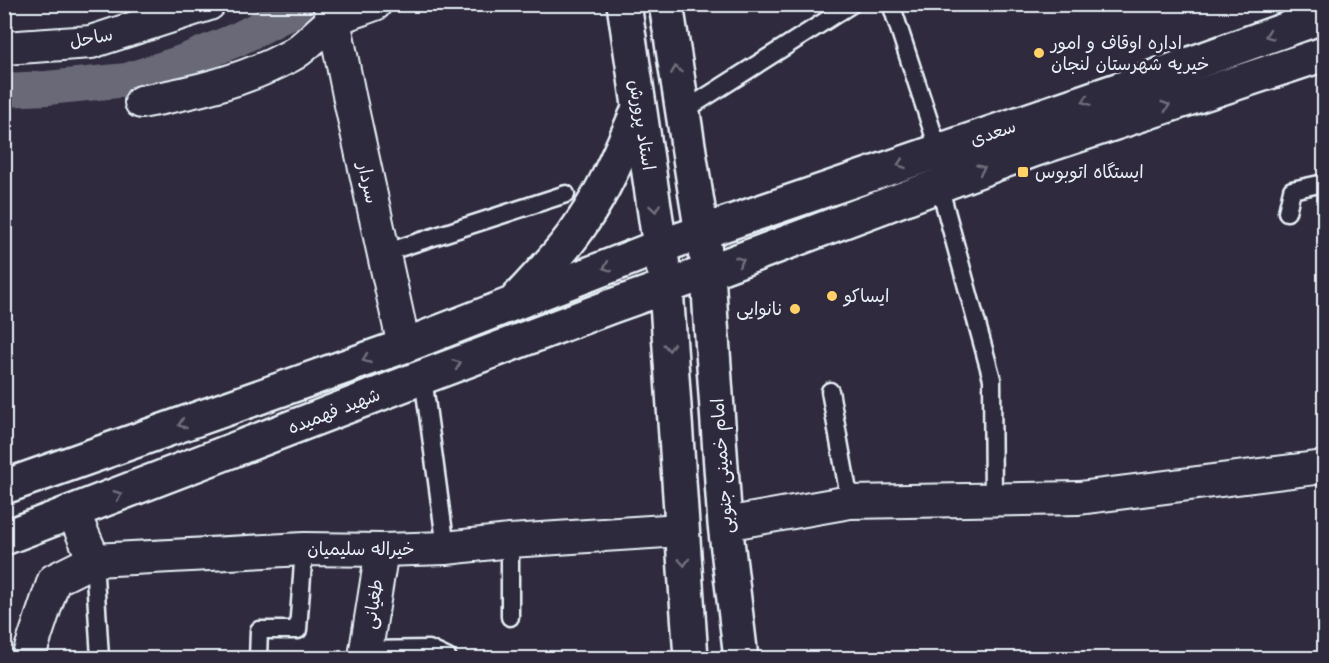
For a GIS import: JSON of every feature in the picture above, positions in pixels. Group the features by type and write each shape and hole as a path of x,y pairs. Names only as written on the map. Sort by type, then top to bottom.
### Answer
{"main road":[{"name":"استاد پرورش","path":"624,4 666,288"},
{"path":"666,4 702,231"},
{"name":"سعدی","path":"661,246 1129,86 1324,16"},
{"name":"سعدی","path":"666,288 1033,150 1324,54"},
{"path":"513,303 555,258 583,221 610,174 639,109"},
{"name":"امام خمینی جنوبی","path":"702,231 708,273 725,524 741,658"},
{"name":"شهید فهمیده","path":"4,487 404,346 661,246"},
{"path":"666,288 691,658"},
{"name":"شهید فهمیده","path":"4,538 423,377 666,288"}],"street":[{"name":"ساحل","path":"4,48 91,42 209,4"},
{"path":"141,102 190,93 266,68 293,55 332,12 375,4"},
{"name":"سردار","path":"332,12 404,346"},
{"path":"725,524 850,502 1080,498 1324,467"},
{"path":"28,658 54,580 94,560 73,512"},
{"name":"خیراله سلیمیان","path":"94,560 304,549 446,548 510,541 681,530"},
{"name":"طغیانی","path":"366,654 381,550"}],"lane":[{"path":"682,112 852,4"},
{"path":"891,4 939,151"},
{"path":"1287,213 1292,190 1324,183"},
{"path":"939,185 992,379 993,500"},
{"path":"384,254 566,194"},
{"path":"423,377 446,548"},
{"path":"830,391 850,502"},
{"path":"510,541 510,618"},
{"path":"258,658 259,630 298,630 304,549"},
{"path":"94,560 100,658"},
{"path":"366,654 429,649 448,658"}],"waterway":[{"path":"4,90 127,80 182,62 238,39 306,4"}],"place":[{"name":"اداره اوقاف و امور خیریه شهرستان لنجان","path":"1039,53"},
{"name":"ایستگاه اتوبوس","path":"1023,172"},
{"name":"ایساکو","path":"832,296"},
{"name":"نانوایی","path":"795,309"}]}
